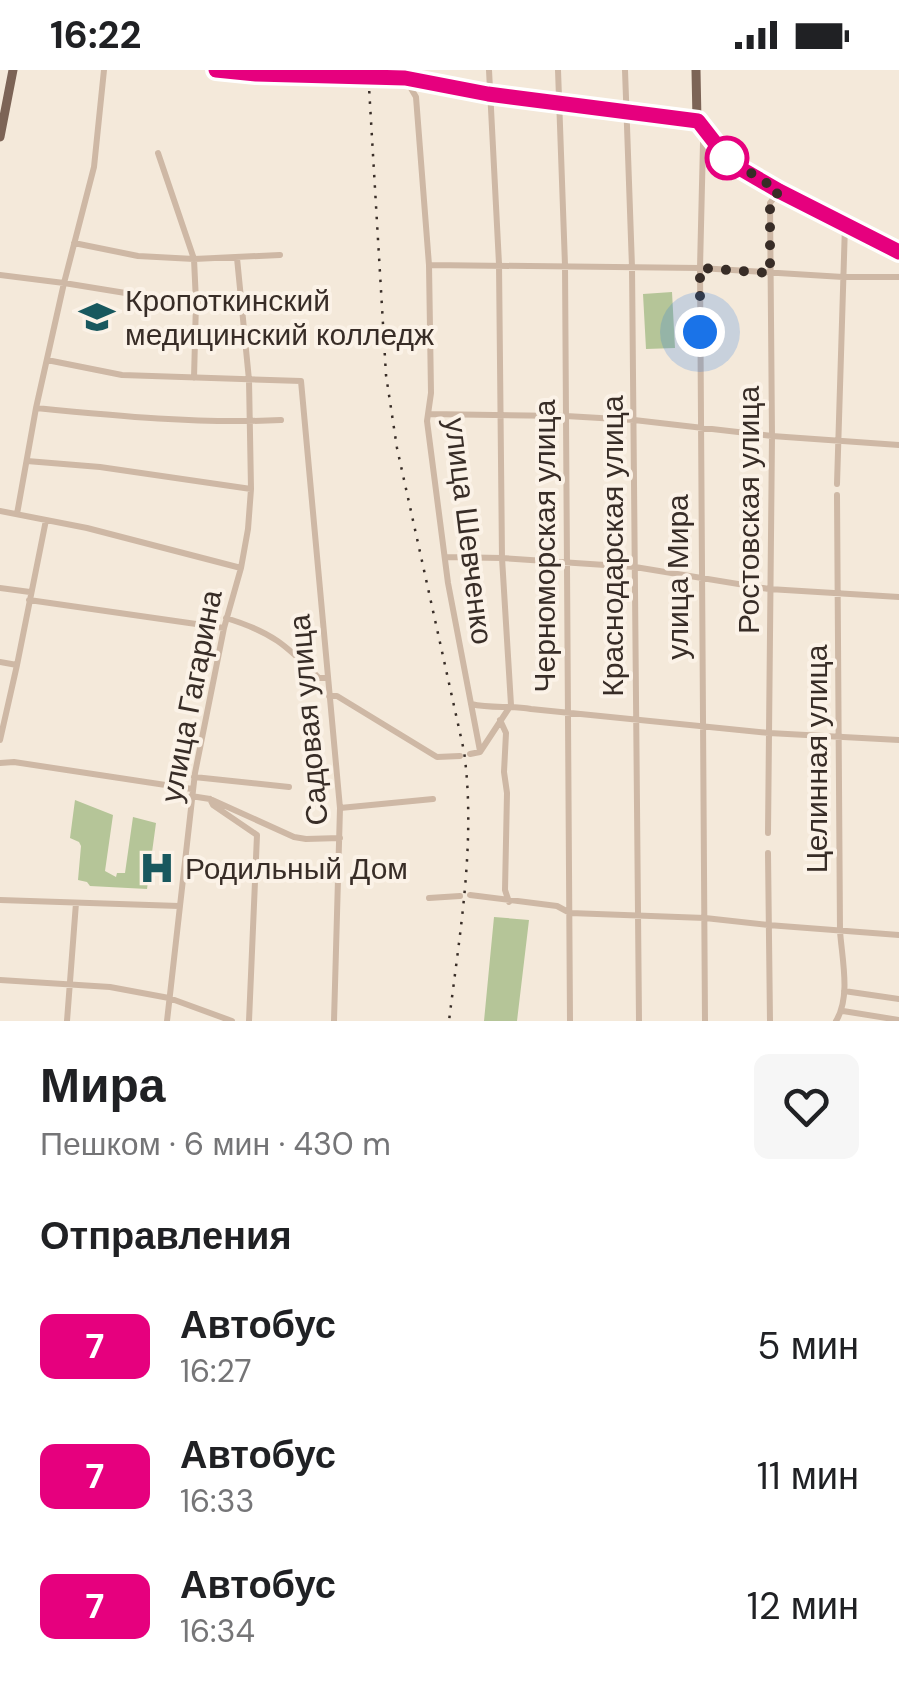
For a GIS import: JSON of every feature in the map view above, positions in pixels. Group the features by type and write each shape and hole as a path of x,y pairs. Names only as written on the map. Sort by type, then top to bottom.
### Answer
{"main road":[{"path":"0,137 13,70"},
{"path":"214,70 397,75 488,94 698,121"},
{"path":"696,70 698,121 736,166 899,252"}],"street":[{"path":"17,514 36,408 94,167 104,70"},
{"path":"470,754 480,752 511,705 502,558 498,264 489,70"},
{"name":"Черноморская улица","path":"558,70 565,265 570,1021"},
{"name":"Краснодарская улица","path":"625,70 632,267 639,1021"},
{"name":"улица Шевченко","path":"397,75 416,97 430,265 431,393 427,422 448,583 480,752"},
{"name":"улица Мира","path":"705,1021 700,268 702,143 707,133"},
{"path":"158,152 194,259 194,378"},
{"name":"Ростовская улица","path":"768,832 770,203 779,191"},
{"path":"837,484 844,224"},
{"path":"74,244 138,256 194,259 280,255"},
{"name":"улица Гагарина","path":"167,1021 194,777 248,529 250,380 236,258"},
{"path":"430,265 700,268 899,278"},
{"path":"0,275 150,298 241,304"},
{"path":"47,360 122,375 250,380"},
{"name":"Садовая улица","path":"250,380 301,381 340,808 334,1021"},
{"path":"36,408 100,415 281,420"},
{"path":"429,414 634,420 899,445"},
{"path":"28,461 100,466 251,489"},
{"name":"Целинная улица","path":"837,494 843,1011"},
{"path":"0,511 240,568"},
{"path":"0,740 46,520"},
{"path":"446,557 635,567 769,588 899,597"},
{"path":"0,588 224,628"},
{"path":"226,618 280,640 319,678 327,678"},
{"path":"0,662 17,665"},
{"path":"329,696 338,696 437,757 460,756"},
{"path":"472,704 492,709 511,705 636,720 899,740"},
{"path":"500,719 506,733 505,890 509,902"},
{"path":"0,763 192,793 294,836 340,838"},
{"path":"194,777 289,788"},
{"path":"210,799 257,835 248,1021"},
{"path":"340,808 433,799"},
{"path":"768,852 770,1021"},
{"path":"490,899 505,890"},
{"path":"470,895 557,906 570,913 705,918 898,936"},
{"path":"429,898 460,896"},
{"path":"0,900 179,906"},
{"path":"67,1021 76,903"},
{"path":"0,980 110,987 169,998 232,1021"},
{"path":"844,991 899,999"},
{"path":"836,1021 843,1011 899,1020"}],"green space":[{"path":"672,292 675,348 646,349 643,294"},
{"path":"75,800 113,815 105,871 116,877 117,873 125,873 133,817 156,823 147,889 90,886 78,880 81,846 70,838"},
{"path":"494,917 529,920 517,1021 484,1021"}],"railway":[{"path":"368,70 386,375 397,448 464,751 467,785 465,886 449,1021"}],"bus line":[{"name":"7","path":"216,70 405,78 488,94 698,121 736,166 899,252"}],"place":[{"name":"Кропоткинский медицинский колледж","path":"97,317"},
{"name":"Родильный Дом","path":"157,868"}],"route":[{"path":"700,332 700,268 770,273 770,203 779,191 727,158"}]}
